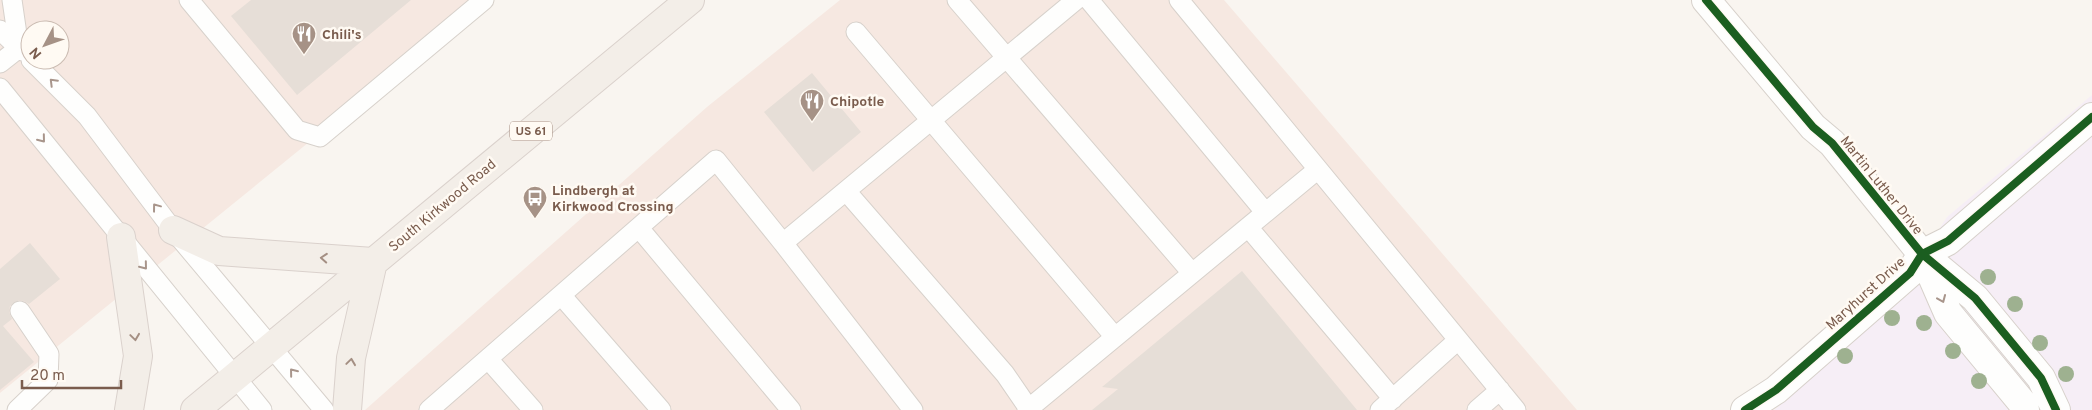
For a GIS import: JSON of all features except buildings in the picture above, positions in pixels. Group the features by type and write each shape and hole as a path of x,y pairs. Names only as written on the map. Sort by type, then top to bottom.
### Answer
{"main road":[{"name":"South Kirkwood Road","path":"196,410 271,345 684,2"},
{"path":"173,230 219,251 373,262 351,358 347,410"},
{"path":"121,237 138,356 129,410"}],"street":[{"name":"Martin Luther Drive","path":"1706,0 1813,127 1832,142 1922,254 1975,298 2041,378 2056,410"},
{"name":"Maryhurst Drive","path":"1746,410 1776,390 1910,273 1922,254 1948,241 2092,117"},
{"name":"Martin Luther Drive","path":"1922,254 1948,313 2024,405 2025,410"}],"lane":[{"path":"12,0 20,30"},
{"path":"189,0 297,130 320,137 484,0"},
{"path":"957,0 1192,273"},
{"path":"783,243 1076,0"},
{"path":"1090,0 1266,212"},
{"path":"1180,0 1317,170 1516,410"},
{"path":"0,30 20,49"},
{"path":"856,32 1115,337"},
{"path":"0,63 20,58"},
{"path":"41,70 87,116 173,230 324,410"},
{"path":"0,88 262,410"},
{"path":"429,410 716,160 913,410"},
{"path":"846,190 1005,374 1028,410 1317,170"},
{"path":"1248,226 1387,404 1458,340"},
{"path":"639,228 791,410"},
{"path":"561,295 661,410"},
{"path":"17,410 48,380 49,354 20,311"},
{"path":"488,358 534,410"},
{"path":"1476,410 1500,390"}],"shaded area":[{"path":"0,0 484,0 0,393"},
{"path":"840,0 1224,0 1577,410 365,410 707,107"},
{"path":"2092,95 2092,410 1774,410 1884,313 1947,217"}],"cycle path":[{"path":"1706,0 1813,127 1832,143 1922,254 1975,298 2041,378 2056,410"},
{"path":"1745,410 1776,390 1910,273 1922,254 1948,241 2092,117"}],"place":[{"name":"Chili's","path":"304,55"},
{"name":"Chipotle","path":"812,122"},
{"name":"Lindbergh at Kirkwood Crossing","path":"535,219"}]}
